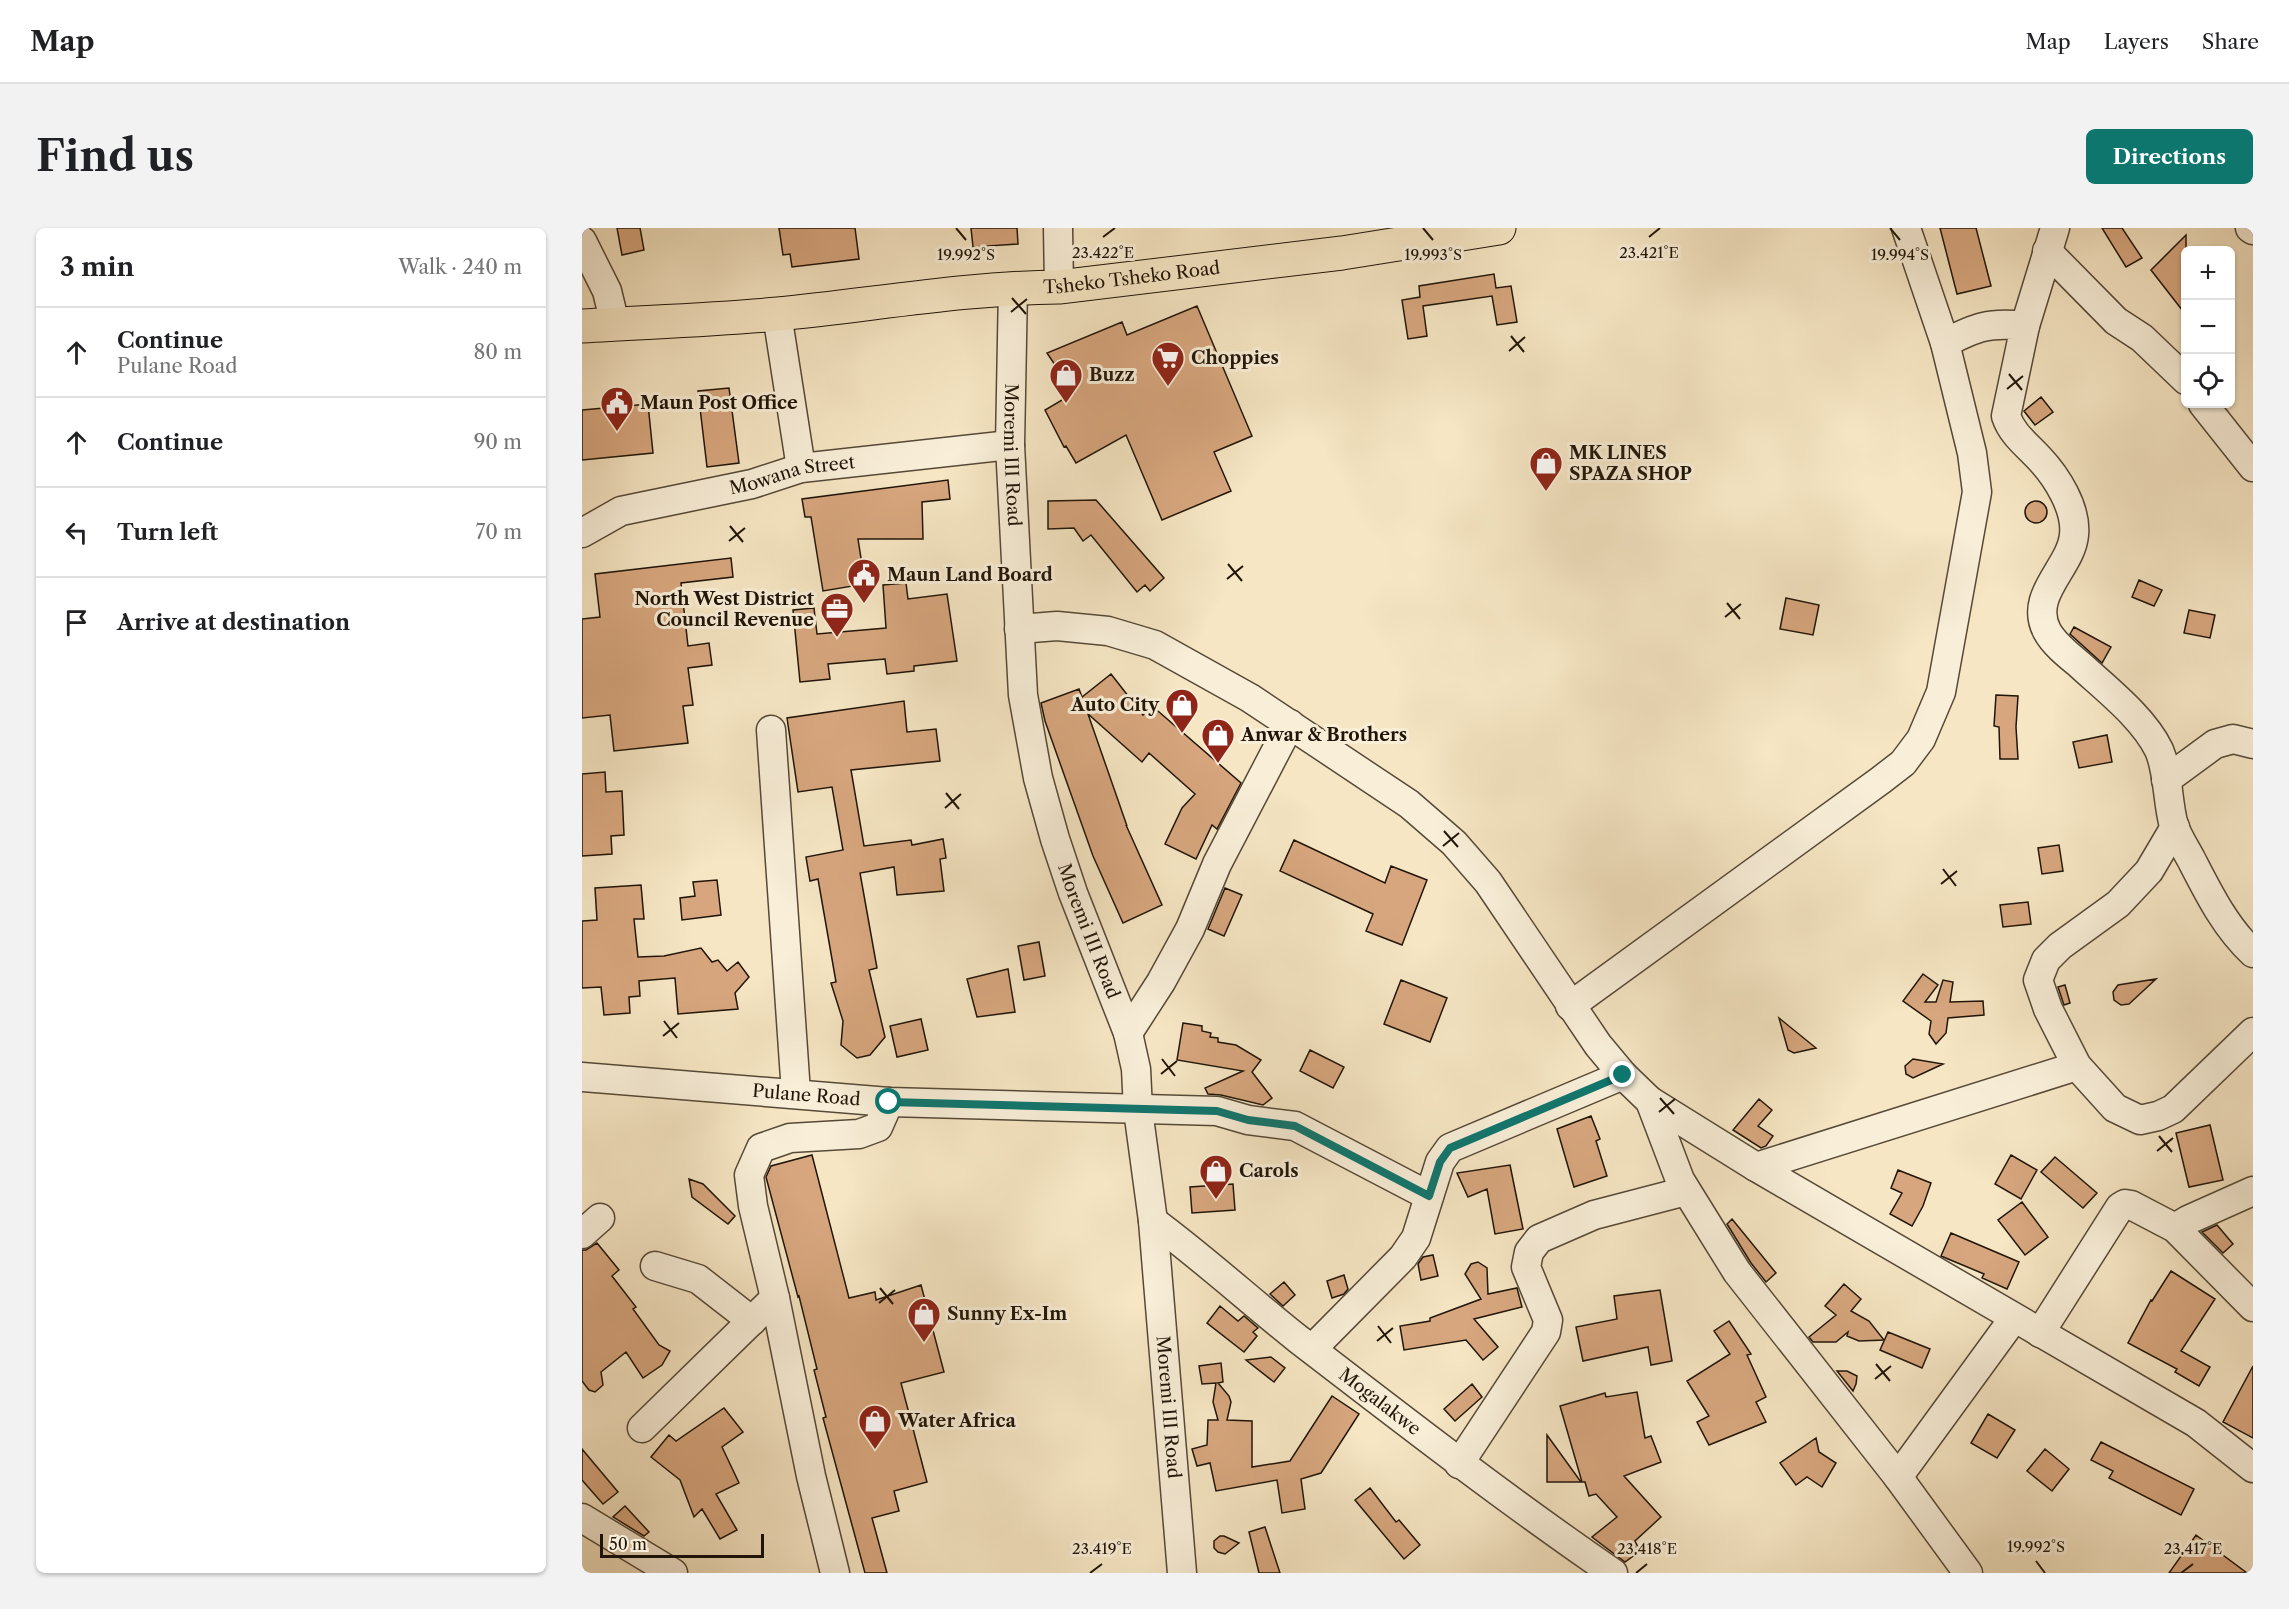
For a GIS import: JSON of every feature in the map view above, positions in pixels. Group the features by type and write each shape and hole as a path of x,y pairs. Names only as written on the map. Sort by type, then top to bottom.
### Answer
{"highway":[{"name":"Tsheko Tsheko Road","path":"582,326 777,314 930,295 1013,288 1059,287 1342,253 1499,228"}],"street":[{"path":"1058,228 1059,287"},
{"path":"1570,1006 1881,780 1903,763 1921,739 1941,692 1977,492 1972,453 1945,342 1920,275 1906,228"},
{"path":"2051,239 2025,326 2006,416 2010,427 2020,440 2051,471 2070,508 2075,533 2070,551 2045,597 2042,614 2048,631 2066,652 2117,699 2143,727 2159,751 2175,827 2212,900 2242,943 2253,953"},
{"path":"2051,239 2116,321 2142,338 2181,375"},
{"path":"582,242 607,291 615,324"},
{"name":"Moremi III Road","path":"1013,288 1011,445 1023,696 1041,788 1073,893 1128,1033 1136,1069 1138,1110 1153,1221 1182,1573"},
{"path":"777,314 801,468"},
{"path":"1945,342 1986,325 2025,326"},
{"path":"2206,408 2253,467"},
{"name":"Mowana Street","path":"582,533 621,511 752,484 801,468 1011,445"},
{"path":"1019,629 1057,626 1108,631 1155,645 1250,698 1409,804 1454,843 1488,882 1598,1045 1623,1075 1650,1101 1756,1167 2196,1423 2253,1468"},
{"path":"1128,1033 1161,982 1190,929 1217,864 1290,724"},
{"path":"771,730 796,1093"},
{"path":"2166,780 2215,744 2233,739 2253,744"},
{"path":"2175,827 2149,872 2118,904 2060,946 2046,960 2038,980 2048,1009 2077,1066 2115,1108 2140,1120 2158,1116 2173,1109 2253,1032"},
{"path":"1756,1167 2077,1066"},
{"path":"1312,1349 1403,1257 1416,1238 1440,1162 1450,1148 1623,1075"},
{"name":"Pulane Road","path":"582,1077 889,1102 1217,1111 1248,1120 1295,1126 1429,1196"},
{"path":"1650,1101 1686,1191 1737,1272 1898,1477 1968,1573"},
{"path":"835,1573 811,1476 776,1298 753,1206 749,1175 761,1148 790,1138 859,1134 878,1127 889,1102"},
{"path":"1459,1464 1546,1332 1548,1320 1526,1267 1529,1252 1539,1239 1594,1215 1686,1191"},
{"path":"2175,1228 2253,1191"},
{"path":"2040,1333 2120,1207 2126,1204 2131,1204 2175,1228 2253,1307"},
{"name":"Mogalakwe","path":"1153,1221 1459,1464 1613,1573"},
{"path":"655,1266 698,1279 752,1321"},
{"path":"642,1428 776,1298"},
{"path":"1898,1477 2014,1318"},
{"path":"582,1518 673,1573"}],"building":[{"path":"617,228 640,228 644,250 622,255"},
{"path":"779,228 855,228 859,259 792,267 790,254 783,255"},
{"path":"971,228 1017,228 1018,244 973,247"},
{"path":"1940,228 1976,228 1991,286 1957,294"},
{"path":"2102,228 2122,228 2142,258 2126,267"},
{"path":"2186,235 2186,246 2181,246 2181,309 2151,270"},
{"path":"1494,274 1496,288 1511,286 1517,322 1497,325 1492,296 1423,306 1427,336 1408,339 1402,300 1420,297 1419,286"},
{"name":"Choppies","path":"1197,306 1252,436 1214,452 1231,491 1162,520 1126,435 1076,463 1066,446 1064,447 1045,410 1074,393 1047,353 1122,322 1127,335"},
{"path":"729,388 739,463 707,467 698,391"},
{"path":"2041,397 2053,412 2035,425 2024,411"},
{"name":"Maun Post Office","path":"648,404 653,453 582,460 582,410"},
{"path":"948,480 950,499 922,502 923,539 858,539 865,584 823,591 811,517 805,517 802,499"},
{"path":"1096,500 1164,578 1150,591 1145,585 1137,592 1091,535 1083,541 1074,528 1048,529 1048,501"},
{"path":"2036,501 2044,504 2047,512 2044,520 2036,523 2028,520 2025,512 2028,504"},
{"path":"731,558 733,577 681,583 688,646 709,643 712,665 688,668 693,705 683,706 688,743 614,751 610,715 582,718 582,619 600,617 595,574"},
{"path":"2139,580 2162,590 2154,606 2132,597"},
{"path":"906,583 908,599 947,594 957,661 914,666 914,671 887,674 885,659 828,664 830,679 800,682 793,610 814,608 817,634 886,628 883,585"},
{"path":"1786,598 1819,605 1813,635 1780,629"},
{"path":"2189,610 2215,615 2210,638 2184,633"},
{"path":"2074,627 2111,647 2102,663 2070,634"},
{"path":"1111,674 1143,715 1151,705 1241,783 1217,829 1212,825 1196,859 1165,844 1182,808 1195,794 1149,753 1142,762 1088,714 1126,825 1162,905 1123,923 1093,856 1045,721 1041,703 1079,689 1082,697"},
{"path":"1996,695 2018,696 2016,727 2018,759 2000,759 1999,727 1994,726"},
{"path":"904,701 907,732 936,729 940,761 851,770 864,846 911,840 912,845 943,839 946,858 940,859 944,891 897,895 894,867 860,873 877,968 869,970 885,1037 870,1055 857,1058 841,1045 843,1021 831,983 836,982 818,879 810,881 806,857 843,850 832,787 798,792 787,718"},
{"path":"2107,735 2112,762 2079,768 2073,742"},
{"path":"605,772 606,792 622,791 624,835 611,836 612,854 582,856 582,774"},
{"path":"1294,840 1385,883 1391,866 1427,880 1402,945 1366,931 1373,914 1280,871"},
{"path":"2059,845 2063,871 2042,874 2038,848"},
{"path":"717,880 721,915 682,920 680,898 695,896 693,882"},
{"path":"641,885 644,919 634,919 638,957 664,956 701,948 712,962 718,960 727,971 738,962 749,977 735,993 738,1009 678,1014 675,978 639,981 640,996 629,997 630,1013 604,1015 601,987 582,988 582,921 597,920 595,888"},
{"path":"1225,888 1242,895 1224,936 1208,929"},
{"path":"2028,902 2031,924 2003,927 2000,905"},
{"path":"1039,942 1045,976 1024,980 1018,946"},
{"path":"1008,969 1015,1012 977,1017 967,979"},
{"path":"1923,974 1938,985 1925,1002 1936,1002 1943,980 1953,982 1950,1002 1983,1001 1984,1015 1948,1018 1946,1033 1936,1044 1929,1034 1931,1021 1903,1001"},
{"path":"2156,979 2129,1004 2121,1005 2114,1000 2113,992 2118,985"},
{"path":"1401,980 1447,998 1430,1042 1384,1024"},
{"path":"2065,985 2070,1003 2064,1005 2058,987"},
{"path":"1779,1018 1816,1048 1794,1053 1788,1050"},
{"path":"921,1019 928,1050 897,1057 890,1026"},
{"path":"1183,1023 1202,1026 1202,1031 1211,1033 1210,1037 1218,1038 1218,1042 1236,1045 1261,1060 1252,1072 1272,1098 1263,1105 1208,1094 1205,1088 1243,1071 1177,1060"},
{"path":"1310,1050 1344,1067 1333,1088 1300,1071"},
{"path":"1913,1059 1943,1064 1913,1078 1906,1074 1905,1066"},
{"path":"1759,1099 1772,1110 1758,1126 1773,1136 1766,1146 1761,1148 1733,1130"},
{"path":"1591,1116 1600,1139 1596,1141 1607,1176 1574,1187 1557,1129"},
{"path":"2210,1125 2223,1180 2189,1187 2176,1133"},
{"path":"812,1155 849,1298 875,1292 876,1300 921,1285 944,1372 901,1383 927,1482 894,1491 899,1511 872,1518 887,1573 865,1573 823,1418 826,1417 814,1370 817,1369 799,1296 766,1177 771,1166"},
{"path":"2011,1155 2037,1170 2021,1199 1995,1184"},
{"path":"2055,1157 2097,1193 2083,1208 2041,1172"},
{"path":"1510,1165 1523,1229 1495,1234 1487,1189 1468,1197 1457,1173"},
{"path":"1898,1170 1931,1183 1923,1206 1912,1226 1890,1214 1902,1193 1891,1188"},
{"path":"689,1179 703,1184 735,1216 728,1224 692,1197"},
{"path":"1233,1184 1235,1210 1192,1213 1190,1187"},
{"path":"2022,1202 2048,1237 2025,1255 1998,1220"},
{"path":"1732,1219 1776,1273 1766,1282 1751,1263 1727,1224"},
{"path":"2217,1225 2233,1244 2223,1253 2202,1232"},
{"path":"1951,1233 2019,1262 2007,1289 1982,1278 1984,1274 1941,1256"},
{"path":"597,1243 619,1270 612,1276 636,1307 633,1309 659,1345 670,1351 662,1365 643,1378 626,1352 601,1372 603,1385 595,1392 589,1390 582,1381 582,1250"},
{"path":"1433,1255 1438,1276 1421,1280 1418,1264 1423,1257"},
{"path":"1478,1262 1487,1268 1488,1294 1517,1288 1522,1307 1474,1319 1498,1347 1483,1360 1466,1340 1404,1350 1400,1326 1430,1321 1430,1318 1481,1299 1465,1274 1471,1264"},
{"path":"2171,1271 2215,1299 2181,1351 2210,1367 2199,1386 2175,1372 2177,1369 2128,1343 2151,1300"},
{"path":"1344,1275 1348,1289 1344,1294 1332,1298 1327,1281"},
{"path":"1284,1282 1295,1295 1283,1306 1270,1294"},
{"path":"1844,1284 1861,1299 1851,1311 1869,1321 1884,1340 1859,1341 1847,1336 1848,1332 1836,1342 1813,1342 1809,1337 1836,1315 1825,1306"},
{"path":"1660,1290 1672,1361 1651,1365 1648,1347 1583,1361 1576,1327 1617,1319 1614,1296"},
{"path":"1220,1306 1238,1321 1244,1316 1258,1328 1253,1332 1257,1336 1244,1352 1207,1323"},
{"path":"1729,1321 1751,1354 1747,1355 1766,1397 1756,1402 1766,1422 1709,1445 1697,1422 1709,1416 1687,1381 1730,1354 1714,1331"},
{"path":"1888,1332 1930,1349 1922,1368 1880,1350"},
{"path":"1271,1357 1285,1368 1274,1382 1246,1360"},
{"path":"1221,1363 1223,1382 1218,1383 1231,1402 1227,1420 1252,1421 1252,1467 1290,1461 1332,1396 1359,1414 1321,1473 1301,1479 1305,1509 1282,1513 1277,1480 1216,1491 1210,1463 1197,1466 1192,1449 1207,1445 1208,1420 1218,1420 1213,1402 1216,1383 1202,1384 1199,1366"},
{"path":"2253,1366 2253,1438 2223,1422"},
{"path":"1837,1371 1847,1371 1857,1376 1853,1391"},
{"path":"1472,1384 1482,1397 1455,1421 1444,1409"},
{"path":"1637,1392 1645,1438 1651,1436 1661,1462 1624,1476 1661,1517 1635,1541 1640,1551 1625,1562 1592,1537 1617,1517 1596,1494 1589,1496 1585,1482 1582,1482 1560,1406 1605,1393 1606,1397"},
{"path":"724,1408 743,1432 722,1447 739,1483 716,1494 737,1530 720,1539 702,1509 694,1517 680,1480 651,1457 669,1435 676,1441"},
{"path":"1988,1414 2015,1430 1997,1458 1971,1443"},
{"path":"1547,1435 1581,1482 1547,1482"},
{"path":"1816,1438 1819,1452 1836,1463 1822,1487 1807,1477 1796,1485 1780,1463"},
{"path":"2101,1442 2194,1489 2181,1515 2109,1478 2113,1471 2091,1460"},
{"path":"582,1449 618,1492 603,1504 582,1480"},
{"path":"2045,1449 2069,1469 2052,1491 2027,1471"},
{"path":"1370,1488 1396,1522 1399,1520 1420,1545 1404,1559 1355,1500"},
{"path":"625,1506 649,1532 644,1536 613,1517"},
{"path":"1265,1527 1280,1573 1259,1573 1249,1532"},
{"path":"2196,1535 2247,1573 2169,1573"},
{"path":"1220,1536 1239,1543 1225,1554 1218,1552 1214,1548 1214,1541"}],"place":[{"name":"Choppies","path":"1168,387"},
{"name":"Buzz","path":"1066,404"},
{"name":"Maun Post Office","path":"617,432"},
{"name":"MK LINES SPAZA SHOP","path":"1546,492"},
{"name":"Maun Land Board","path":"864,604"},
{"name":"North West District Council Revenue","path":"837,638"},
{"name":"Auto City","path":"1182,734"},
{"name":"Anwar & Brothers","path":"1218,764"},
{"name":"Carols","path":"1216,1200"},
{"name":"Sunny Ex-Im","path":"924,1343"},
{"name":"Water Africa","path":"875,1450"}],"route":[{"path":"889,1102 1217,1111 1262,1123 1295,1126 1429,1196 1440,1162 1450,1148 1623,1075"}]}
